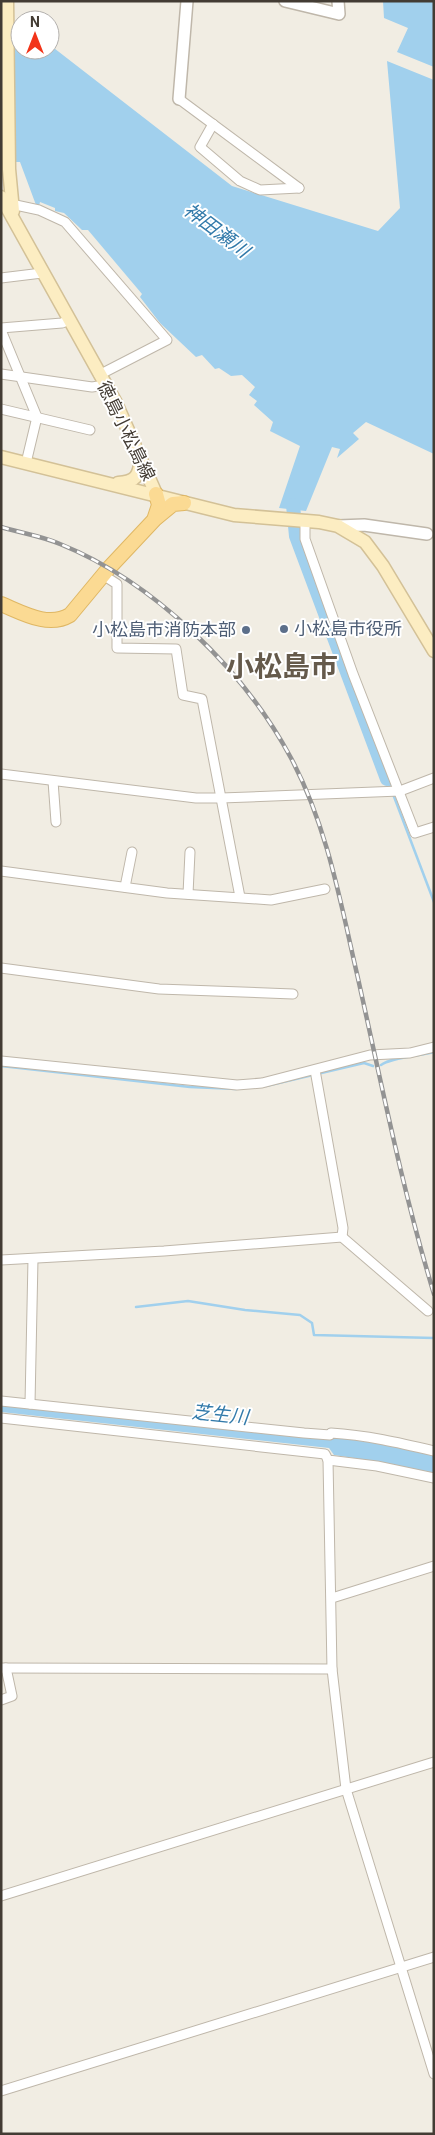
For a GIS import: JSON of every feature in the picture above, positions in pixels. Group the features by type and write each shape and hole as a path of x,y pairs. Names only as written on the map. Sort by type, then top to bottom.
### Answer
{"main road":[{"path":"6,200 9,167 7,1"},
{"path":"1,180 9,167"},
{"name":"徳島小松島線","path":"6,200 42,273 102,380 141,458 156,494 234,515 304,520 338,526 365,542 383,566 434,651"},
{"path":"1,457 156,494 159,505 154,520"},
{"path":"113,483 135,480 140,470 141,458"},
{"path":"1,604 52,622 62,620 70,615 103,575 166,508 173,504 184,503"}],"street":[{"path":"188,1 179,99 213,124 299,188 260,190 240,181 200,147 213,124"},
{"path":"285,1 339,14 338,1"},
{"path":"1,374 19,375 92,387 167,340 65,222 38,210 6,200"},
{"path":"1,278 42,273"},
{"path":"26,463 37,417 1,329 62,323 69,320"},
{"path":"1,410 90,430"},
{"path":"304,520 305,538 354,674 416,833 434,827"},
{"path":"338,526 364,525 431,533"},
{"path":"103,575 117,584 117,648 171,648 178,652 183,694 202,699 210,751 222,798 240,897"},
{"path":"1,774 196,798 398,790 434,778"},
{"path":"53,781 56,822"},
{"path":"125,887 132,852"},
{"path":"188,894 190,852"},
{"path":"1,871 188,894 271,900 325,889"},
{"path":"1,968 159,989 294,994"},
{"path":"1,1062 237,1086 316,1073 370,1055 410,1053 434,1048"},
{"path":"316,1073 343,1228 342,1237"},
{"path":"1,1260 342,1237 428,1311"},
{"path":"30,1404 33,1259"},
{"path":"1,1401 304,1433 345,1434 387,1440 434,1452"},
{"path":"1,1418 325,1454 328,1460 332,1669 346,1789 434,2074"},
{"path":"328,1460 377,1466 434,1478"},
{"path":"332,1598 434,1566"},
{"path":"1,1700 12,1696 4,1668 332,1669"},
{"path":"1,1896 434,1762"},
{"path":"1,2091 434,1957"}],"water":[{"path":"383,1 434,1 434,67 397,52 408,28 384,18"},
{"name":"神田瀬川","path":"1,37 10,37 10,60 60,60 60,53 232,186 378,231 400,208 387,61 434,80 434,454 366,422 353,433 359,439 337,458 340,449 332,447 306,511 279,508 300,446 270,431 273,422 254,405 257,401 249,395 255,387 242,375 231,376 219,368 215,369 202,355 196,357 160,323 140,297 142,294 88,230 82,230 64,213 55,211 55,208 40,202 39,206 36,205 20,162 1,162"},
{"path":"1,1403 332,1435 434,1453 434,1474 386,1463 334,1455 329,1448 1,1412"}],"waterway":[{"path":"293,505 296,536 387,779"},
{"path":"387,779 391,789"},
{"path":"393,794 434,902"},
{"path":"381,1065 399,1058 434,1052"},
{"path":"266,1086 364,1063 373,1066"},
{"path":"1,1066 190,1087 236,1089"},
{"path":"136,1307 188,1301 245,1310 300,1315 312,1323 314,1335 434,1338"}],"railway":[{"path":"1,527 53,541 95,560 129,581 162,605 193,632 222,662 248,693 271,725 291,758 314,810 331,864 402,1175 434,1294"}],"place":[{"name":"小松島市役所","path":"284,629"},
{"name":"小松島市消防本部","path":"246,630"}],"district":[{"name":"小松島市","path":"282,666"}],"water label":[{"name":"芝生川","path":"220,1414"}]}
